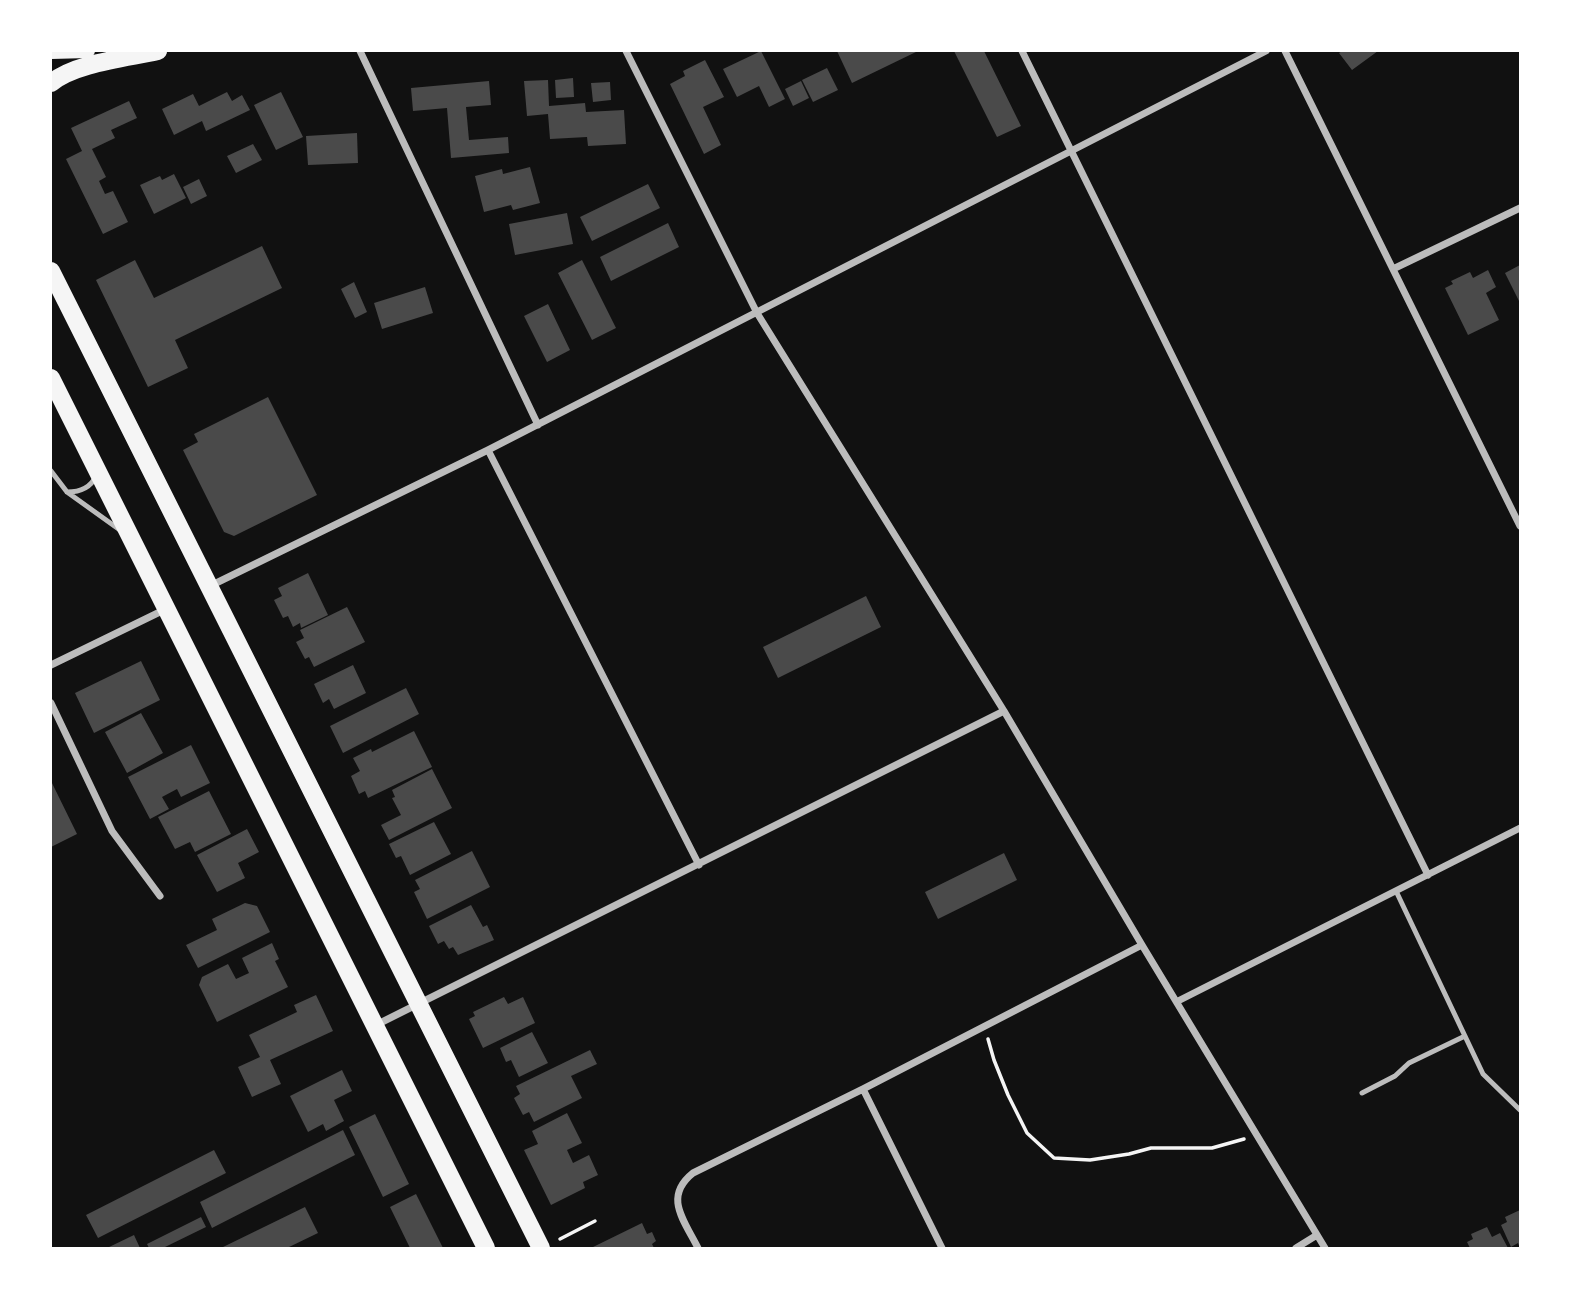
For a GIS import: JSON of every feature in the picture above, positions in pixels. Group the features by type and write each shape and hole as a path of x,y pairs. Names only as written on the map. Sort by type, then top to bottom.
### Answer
{"main road":[{"path":"51,52 88,51"},
{"path":"51,83 88,66 158,51"},
{"path":"51,271 541,1248"},
{"path":"51,378 486,1248"}],"street":[{"path":"360,51 538,425"},
{"path":"626,51 757,313 1004,711 1142,946 1178,1001 1325,1248"},
{"path":"1022,51 1428,875"},
{"path":"210,586 538,425 1266,51"},
{"path":"1285,51 1520,526"},
{"path":"1393,269 1520,208"},
{"path":"488,450 699,865"},
{"path":"51,665 166,608"},
{"path":"51,703 111,831 160,896"},
{"path":"374,1026 1004,711"},
{"path":"1178,1001 1520,828"},
{"path":"698,1248 678,1209 676,1195 684,1180 693,1173 1142,946"},
{"path":"863,1089 942,1248"},
{"path":"1296,1248 1317,1236"}],"lane":[{"path":"51,471 67,492 131,538"},
{"path":"67,492 75,492 89,485 97,471"},
{"path":"1396,891 1483,1074 1520,1110"},
{"path":"1362,1093 1395,1076 1409,1063 1465,1036"}],"path":[{"path":"985,1027 993,1060 1027,1133 1054,1158 1090,1160 1151,1148 1212,1149 1240,1142 1256,1133"},
{"path":"560,1239 595,1221"}],"building":[{"path":"761,51 785,99 769,107 759,86 737,97 723,69"},
{"path":"837,51 918,51 852,83"},
{"path":"954,51 984,51 1021,126 997,137"},
{"path":"1378,51 1352,70 1339,53"},
{"path":"705,60 724,97 703,107 721,145 704,154 670,84 685,76 683,71"},
{"path":"827,68 838,90 813,102 802,80"},
{"path":"573,78 574,97 556,98 555,80"},
{"path":"548,80 549,106 585,103 586,112 624,110 626,144 588,146 587,137 550,139 548,114 527,116 524,81"},
{"path":"489,81 491,105 466,107 469,140 508,137 509,153 451,158 447,108 413,111 411,88"},
{"path":"801,81 809,98 793,106 785,89"},
{"path":"610,82 611,100 593,102 591,83"},
{"path":"227,92 232,101 242,95 250,110 206,131 202,121 174,135 162,109 193,94 199,106"},
{"path":"281,92 303,137 276,150 254,105"},
{"path":"129,101 137,118 111,130 115,138 92,149 106,177 99,181 105,194 113,191 128,222 103,234 66,159 82,151 71,128"},
{"path":"357,133 358,163 308,165 306,136"},
{"path":"253,144 262,160 236,173 227,156"},
{"path":"530,167 540,203 513,210 511,205 484,212 475,176 502,169 503,174"},
{"path":"174,174 186,198 154,214 140,185 160,176 162,180"},
{"path":"199,179 207,196 191,204 183,187"},
{"path":"648,184 660,208 592,241 580,217"},
{"path":"567,213 573,244 515,255 509,224"},
{"path":"668,223 679,247 611,281 600,257"},
{"path":"262,246 282,288 175,340 188,368 148,387 96,280 135,260 154,298"},
{"path":"582,260 616,328 592,340 558,273"},
{"path":"1520,265 1520,303 1505,273"},
{"path":"1488,270 1496,287 1486,293 1499,320 1468,335 1445,288 1453,284 1451,281 1470,272 1473,278"},
{"path":"354,282 367,312 355,318 341,289"},
{"path":"425,287 433,313 382,329 374,303"},
{"path":"548,304 570,350 547,362 524,316"},
{"path":"268,397 317,495 234,536 224,532 183,450 198,442 194,434"},
{"path":"308,573 328,615 301,628 300,623 293,627 288,616 283,618 274,600 282,596 278,588"},
{"path":"866,596 881,627 778,678 763,647"},
{"path":"347,607 365,642 314,667 309,657 305,659 296,642 304,638 300,630"},
{"path":"141,661 160,700 94,733 75,693"},
{"path":"353,665 366,693 334,709 329,699 323,703 314,684"},
{"path":"406,688 419,714 343,753 330,726"},
{"path":"141,713 163,753 127,773 105,732"},
{"path":"414,731 432,767 368,798 365,791 359,794 351,776 360,771 353,758 371,749 372,752"},
{"path":"191,745 210,783 181,797 177,789 162,797 169,809 150,819 128,777"},
{"path":"432,769 452,808 389,840 381,825 401,815 392,798 395,797 392,790"},
{"path":"51,781 77,834 51,847"},
{"path":"209,791 231,834 195,852 190,842 175,849 158,817"},
{"path":"434,822 451,854 410,875 401,856 396,858 389,844"},
{"path":"247,829 259,852 238,863 245,878 217,892 197,855"},
{"path":"472,851 490,887 427,919 414,892 420,889 415,880"},
{"path":"1004,853 1017,880 938,919 925,892"},
{"path":"245,903 257,906 270,932 198,968 186,945 217,930 212,919"},
{"path":"471,905 483,927 487,925 494,940 458,955 453,947 449,949 444,941 438,944 429,926"},
{"path":"272,943 279,959 275,961 288,987 217,1022 199,985 202,977 228,964 236,979 249,973 242,958"},
{"path":"316,995 333,1031 270,1060 281,1084 252,1097 238,1067 260,1057 249,1035 297,1012 294,1005"},
{"path":"504,997 508,1004 523,997 535,1023 483,1048 469,1019 475,1016 473,1012"},
{"path":"532,1032 548,1063 519,1077 511,1060 506,1062 500,1048"},
{"path":"590,1050 597,1064 571,1076 582,1098 534,1122 529,1112 523,1115 514,1098 520,1094 516,1086"},
{"path":"342,1070 352,1091 334,1100 344,1121 326,1131 323,1124 308,1132 290,1096"},
{"path":"567,1113 582,1143 567,1150 573,1163 589,1155 598,1175 583,1182 585,1188 551,1205 524,1150 538,1144 532,1131"},
{"path":"375,1114 409,1184 383,1197 349,1127"},
{"path":"343,1130 355,1155 212,1228 200,1202"},
{"path":"214,1150 226,1173 98,1238 86,1215"},
{"path":"416,1194 443,1248 410,1248 390,1207"},
{"path":"305,1207 318,1233 287,1248 221,1248"},
{"path":"1520,1210 1520,1248 1518,1243 1511,1247 1501,1225 1507,1222 1505,1217"},
{"path":"201,1217 206,1227 163,1248 149,1248 147,1244"},
{"path":"642,1223 647,1234 652,1232 656,1241 652,1244 654,1248 591,1248"},
{"path":"1487,1227 1492,1237 1500,1233 1508,1248 1470,1248 1467,1242 1473,1239 1471,1234"},
{"path":"134,1235 140,1248 107,1248"}]}
